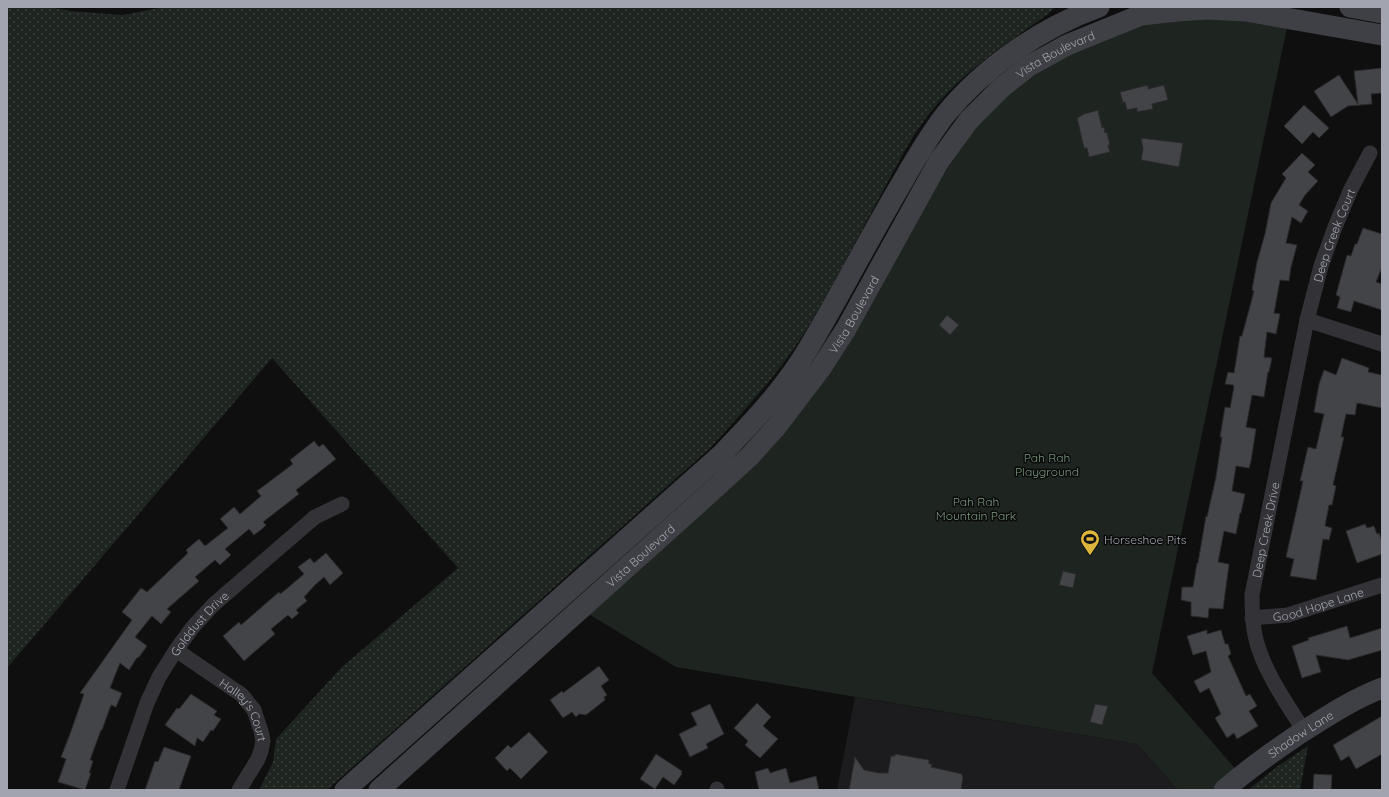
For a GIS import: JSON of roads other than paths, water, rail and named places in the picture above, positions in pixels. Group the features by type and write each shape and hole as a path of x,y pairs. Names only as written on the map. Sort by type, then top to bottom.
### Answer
{"main road":[{"path":"1049,30 1068,7"},
{"name":"Vista Boulevard","path":"345,790 722,454 752,422 784,383 807,351 889,203 927,140 946,114 974,83 1028,43 1065,21 1099,7"},
{"path":"1350,7 1382,13"},
{"name":"Vista Boulevard","path":"379,790 713,490 750,456 777,426 821,368 846,329 939,161 969,120 1001,88 1029,66 1067,45 1138,10 1207,9 1246,11 1382,36"},
{"name":"Shadow Lane","path":"1224,790 1270,754 1304,731 1340,708 1382,688"}],"street":[{"name":"Deep Creek Court","path":"1307,320 1321,266 1335,227 1351,189 1370,153"},
{"path":"1307,320 1382,344"},
{"name":"Deep Creek Drive","path":"1304,731 1285,700 1261,654 1255,636 1252,618 1252,595 1307,320"},
{"name":"Golddust Drive","path":"117,790 147,703 159,677 192,628 213,605 315,517 342,504"},
{"name":"Good Hope Lane","path":"1252,618 1288,615 1382,585"},
{"name":"Halley's Court","path":"176,650 242,695 254,710 263,741 258,760 239,790"}],"place":[{"name":"Horseshoe Pits","path":"1090,556"}],"park label":[{"name":"Pah Rah Playground","path":"1047,464"},
{"name":"Pah Rah Mountain Park","path":"976,508"}]}
